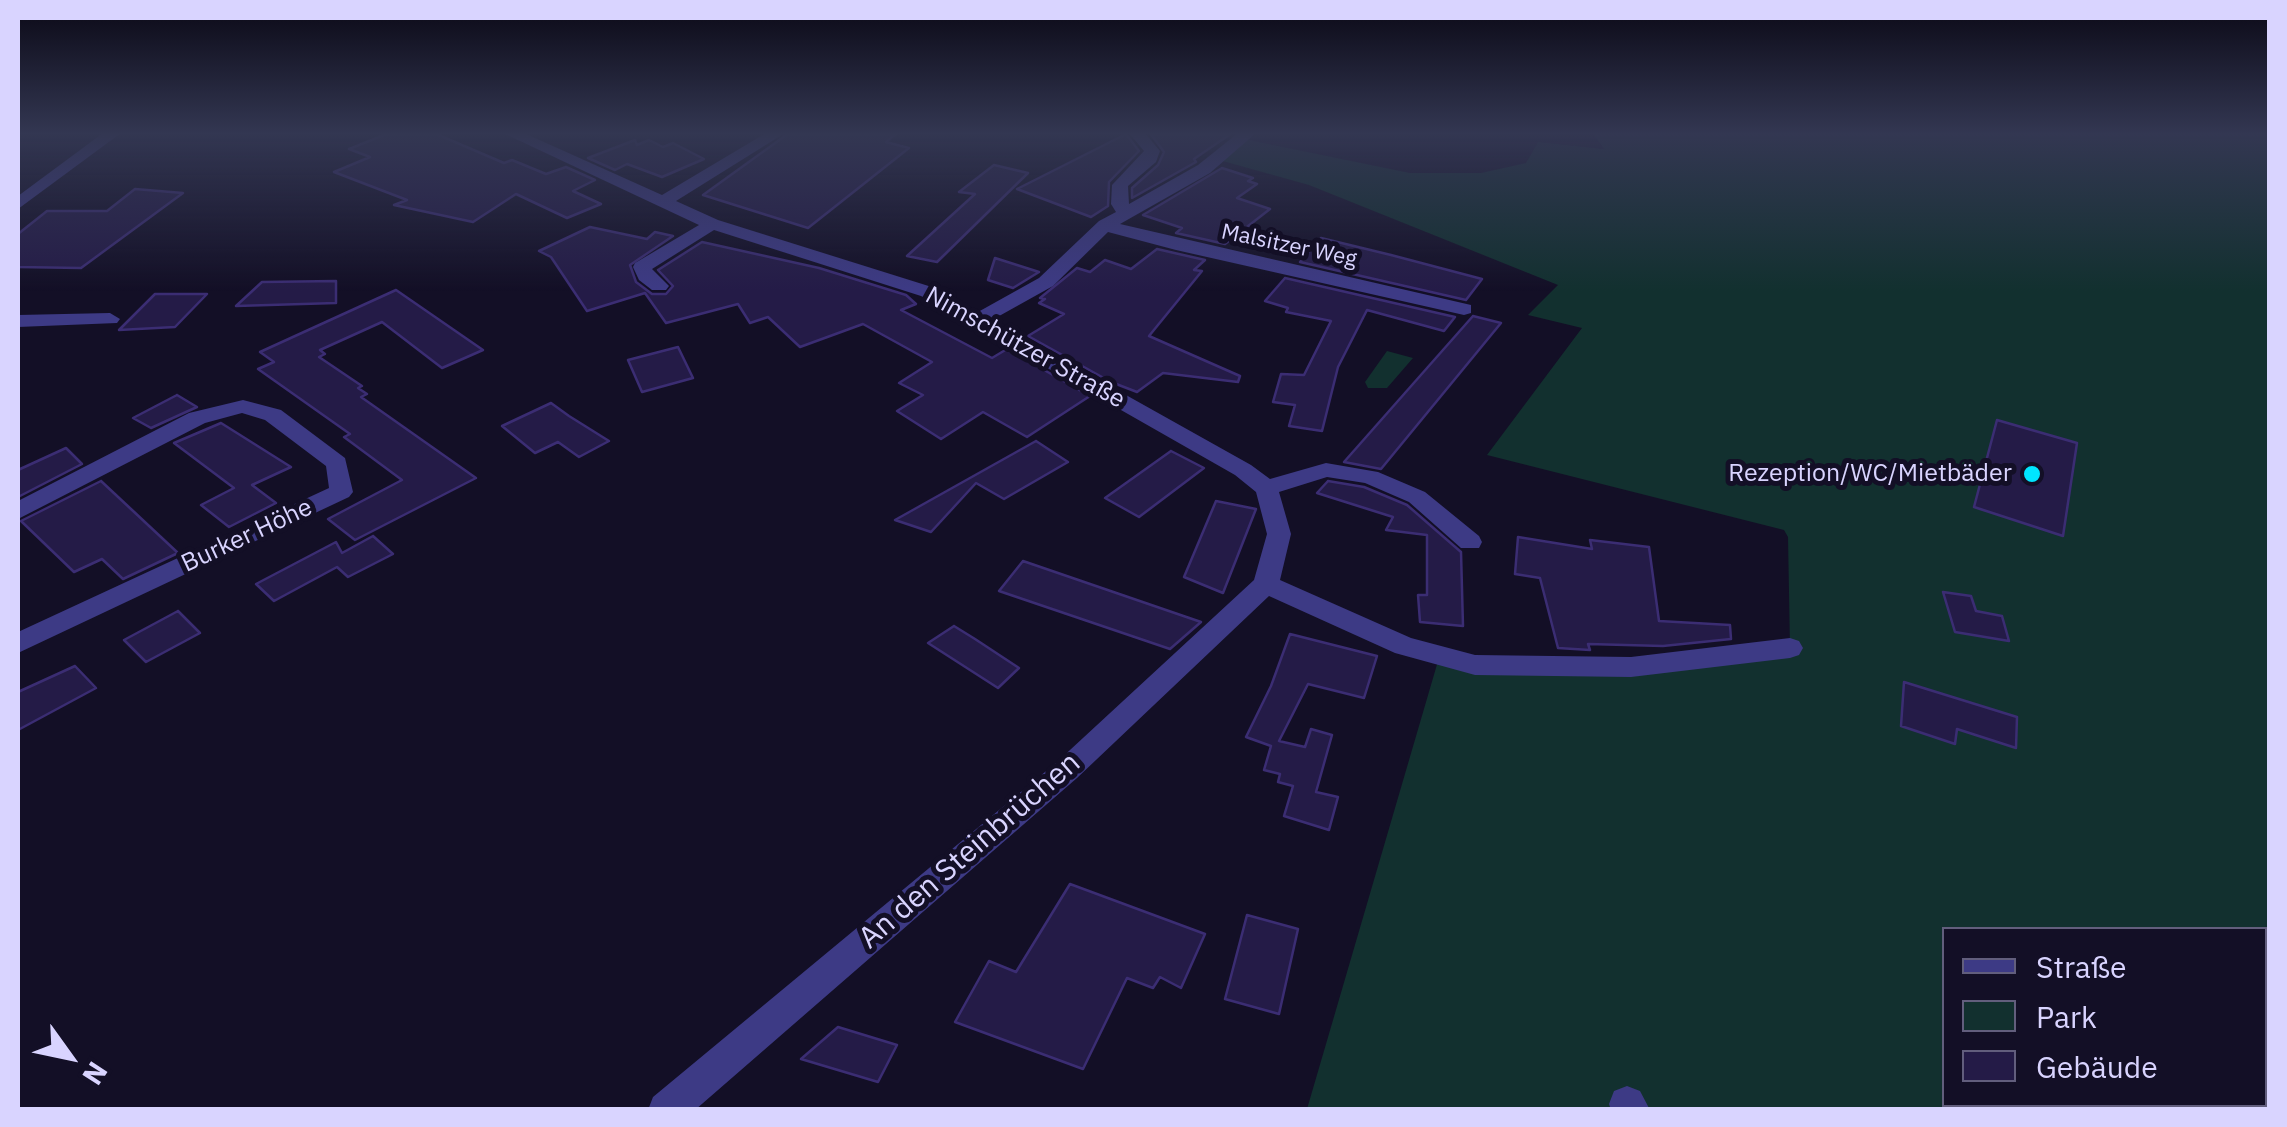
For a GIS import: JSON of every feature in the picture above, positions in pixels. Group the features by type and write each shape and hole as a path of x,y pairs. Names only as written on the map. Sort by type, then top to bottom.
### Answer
{"street":[{"path":"18,204 43,186"},
{"name":"Nimschützer Straße","path":"626,186 712,224 908,284 1244,470 1266,488"},
{"path":"662,202 689,186"},
{"path":"1120,186 1120,204 1125,212"},
{"path":"978,320 1046,282 1105,225 1172,186"},
{"path":"660,286 648,280 642,267 712,224"},
{"name":"Malsitzer Weg","path":"1105,225 1176,245 1464,309"},
{"path":"18,322 110,320"},
{"name":"Burker Höhe","path":"18,510 196,418 243,406 273,415 336,463 342,492 18,643"},
{"path":"1470,542 1418,497 1370,477 1326,470 1266,488 1279,534 1266,584 1404,646 1475,665 1631,667 1790,648"},
{"name":"An den Steinbrüchen","path":"666,1110 1066,770 1266,584"}],"green space":[{"path":"1310,186 2269,186 2269,1109 1307,1109 1438,661 1631,667 1790,648 1788,537 1784,530 1487,455 1582,328 1528,315 1558,285"},
{"path":"1387,351 1413,358 1387,388 1368,388 1365,382"}],"building":[{"path":"369,186 584,186 573,191 601,204 567,218 516,194 473,222 394,205 407,200"},
{"path":"716,186 862,186 808,228 703,195"},
{"path":"967,186 1015,186 937,262 907,256 975,194 959,192"},
{"path":"1024,186 1109,186 1108,206 1091,217 1017,189"},
{"path":"1135,186 1154,186 1132,198"},
{"path":"1192,186 1255,186 1237,198 1270,209 1225,244 1176,233 1182,228 1143,215"},
{"path":"135,189 183,193 81,268 18,267 18,234 47,211 107,211"},
{"path":"590,227 647,239 655,232 673,236 630,265 636,282 652,294 666,294 673,286 658,270 702,242 819,268 906,295 916,304 901,310 992,358 1007,349 1090,396 1027,437 983,412 941,439 897,411 923,395 899,383 932,362 863,324 800,347 768,317 750,323 738,304 666,323 645,293 587,311 551,257 539,251"},
{"path":"1321,238 1482,279 1466,300 1300,262"},
{"path":"1157,249 1205,260 1194,270 1202,271 1149,336 1240,376 1238,382 1163,373 1137,392 1028,336 1064,314 1039,303 1045,299 1040,298 1077,268 1090,272 1105,260 1131,269"},
{"path":"995,258 1039,272 1013,288 988,280"},
{"path":"1285,278 1455,317 1444,331 1367,310 1338,367 1322,431 1289,426 1295,405 1273,402 1281,374 1304,375 1331,321 1286,312 1288,308 1265,301"},
{"path":"336,281 336,303 236,306 262,282"},
{"path":"396,290 483,350 442,368 382,322 320,350 325,354 319,357 362,386 358,388 367,394 361,397 476,478 355,540 328,519 402,480 344,437 350,434 258,369 274,362 260,352"},
{"path":"155,294 207,294 175,327 119,330"},
{"path":"1473,316 1501,323 1381,469 1344,462"},
{"path":"678,347 693,378 642,392 628,360"},
{"path":"177,395 197,407 151,428 133,418"},
{"path":"551,403 609,441 579,457 558,442 535,453 502,426"},
{"name":"Rezeption/WC/Mietbäder","path":"1997,420 2077,443 2063,536 1974,507"},
{"path":"221,423 291,467 252,485 276,503 229,527 201,505 234,488 174,443"},
{"path":"1036,441 1068,462 1004,499 976,483 931,532 895,520"},
{"path":"66,448 82,464 18,497 18,470"},
{"path":"1171,451 1204,468 1139,517 1105,498"},
{"path":"101,481 178,553 123,579 102,559 74,572 21,521"},
{"path":"1328,481 1364,487 1407,505 1461,552 1463,626 1420,622 1418,595 1427,595 1427,535 1386,530 1393,517 1317,493"},
{"path":"1216,501 1256,509 1223,593 1184,577"},
{"path":"373,536 393,554 348,577 337,567 274,601 256,584 336,542 342,553"},
{"path":"1518,537 1592,549 1590,540 1649,547 1659,621 1730,625 1731,639 1663,646 1588,644 1590,650 1558,648 1540,578 1515,574"},
{"path":"1023,561 1201,622 1170,649 999,591"},
{"path":"1943,592 1971,596 1976,611 2002,616 2009,641 1955,632"},
{"path":"178,611 200,633 146,662 124,640"},
{"path":"954,626 1019,668 998,688 928,643"},
{"path":"1290,634 1377,656 1364,698 1308,684 1279,741 1305,747 1311,729 1332,735 1316,792 1338,797 1329,830 1284,816 1293,786 1278,782 1280,774 1264,770 1271,746 1246,737"},
{"path":"75,666 96,688 18,730 18,692"},
{"path":"1904,682 2017,717 2016,748 1957,729 1955,744 1901,726"},
{"path":"1070,884 1205,934 1181,988 1160,977 1153,988 1127,978 1083,1069 955,1022 989,961 1016,972"},
{"path":"1247,915 1298,929 1279,1014 1225,999"},
{"path":"838,1027 897,1045 878,1082 801,1059"}],"place":[{"name":"Rezeption/WC/Mietbäder","path":"2032,474"}]}
